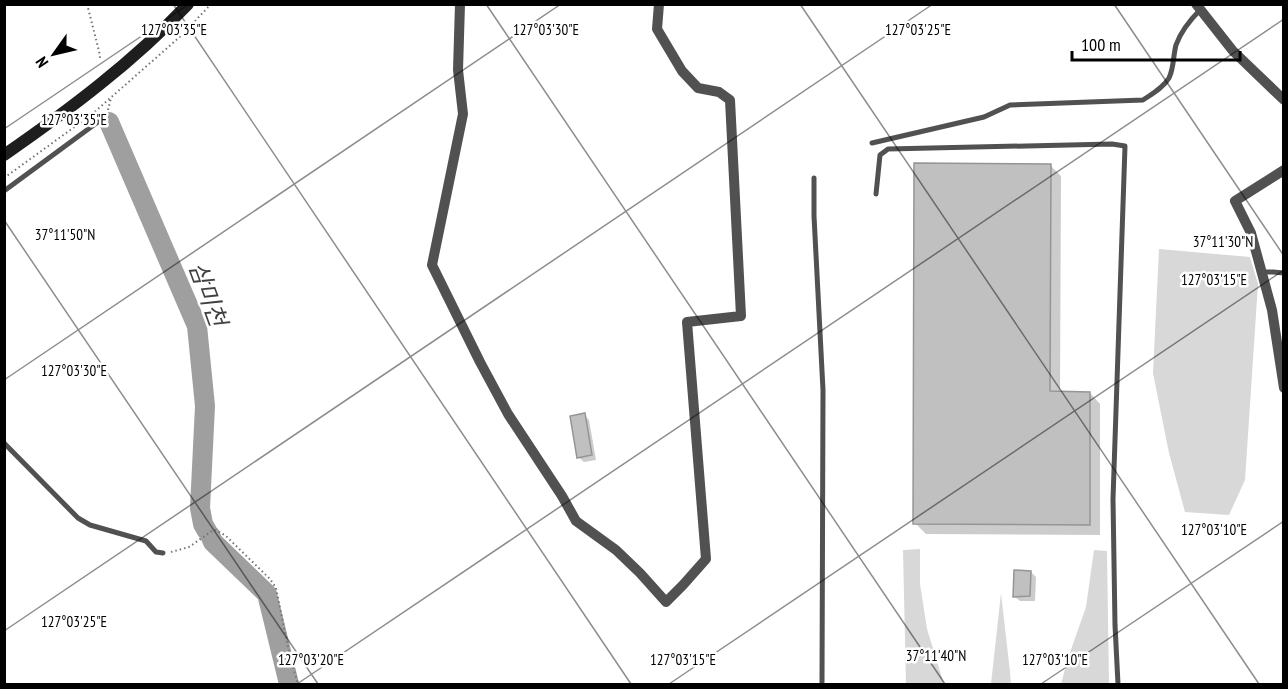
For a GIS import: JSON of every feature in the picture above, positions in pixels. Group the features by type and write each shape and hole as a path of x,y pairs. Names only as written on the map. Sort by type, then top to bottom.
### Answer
{"street":[{"path":"4,155 98,86 147,44 188,4"},
{"path":"460,4 458,70 463,114 432,265 508,414 576,521 616,550 666,602 706,559 687,322 741,315 730,100 719,92 698,88 682,71 657,29 659,4"},
{"path":"1198,7 1233,51 1284,100"},
{"path":"1284,170 1235,201 1251,233 1272,310 1284,388"}],"lane":[{"path":"872,143 984,117 1010,105 1143,100 1168,79 1176,46 1198,7"},
{"path":"4,191 106,116"},
{"path":"876,194 880,155 888,148 1112,144 1125,146 1113,499 1118,684"},
{"path":"814,178 823,390 822,684"},
{"path":"1262,273 1284,273"},
{"path":"4,443 78,518 90,525 146,541 156,552 164,553"}],"path":[{"path":"87,4 100,58"},
{"path":"4,178 91,115 182,35 211,4"},
{"path":"106,116 111,97"},
{"path":"164,553 189,547 216,530 226,536 270,579 276,588 298,684"}],"shaded area":[{"path":"1159,249 1250,257 1258,284 1245,480 1229,515 1185,512 1169,453 1153,373"},
{"path":"920,549 920,584 927,629 944,684 906,684 903,550"},
{"path":"1094,550 1107,551 1109,684 1061,684 1086,607"},
{"path":"1001,593 1011,684 991,684"}],"building":[{"path":"914,163 1051,164 1050,391 1090,392 1090,525 913,524"},
{"path":"585,413 592,455 577,458 570,416"},
{"path":"1014,570 1031,571 1030,596 1013,597"}],"waterway":[{"name":"삼미천","path":"109,122 197,326 205,406 200,508 207,531"},
{"name":"삼미천","path":"210,535 213,542 267,594 289,684"}]}
